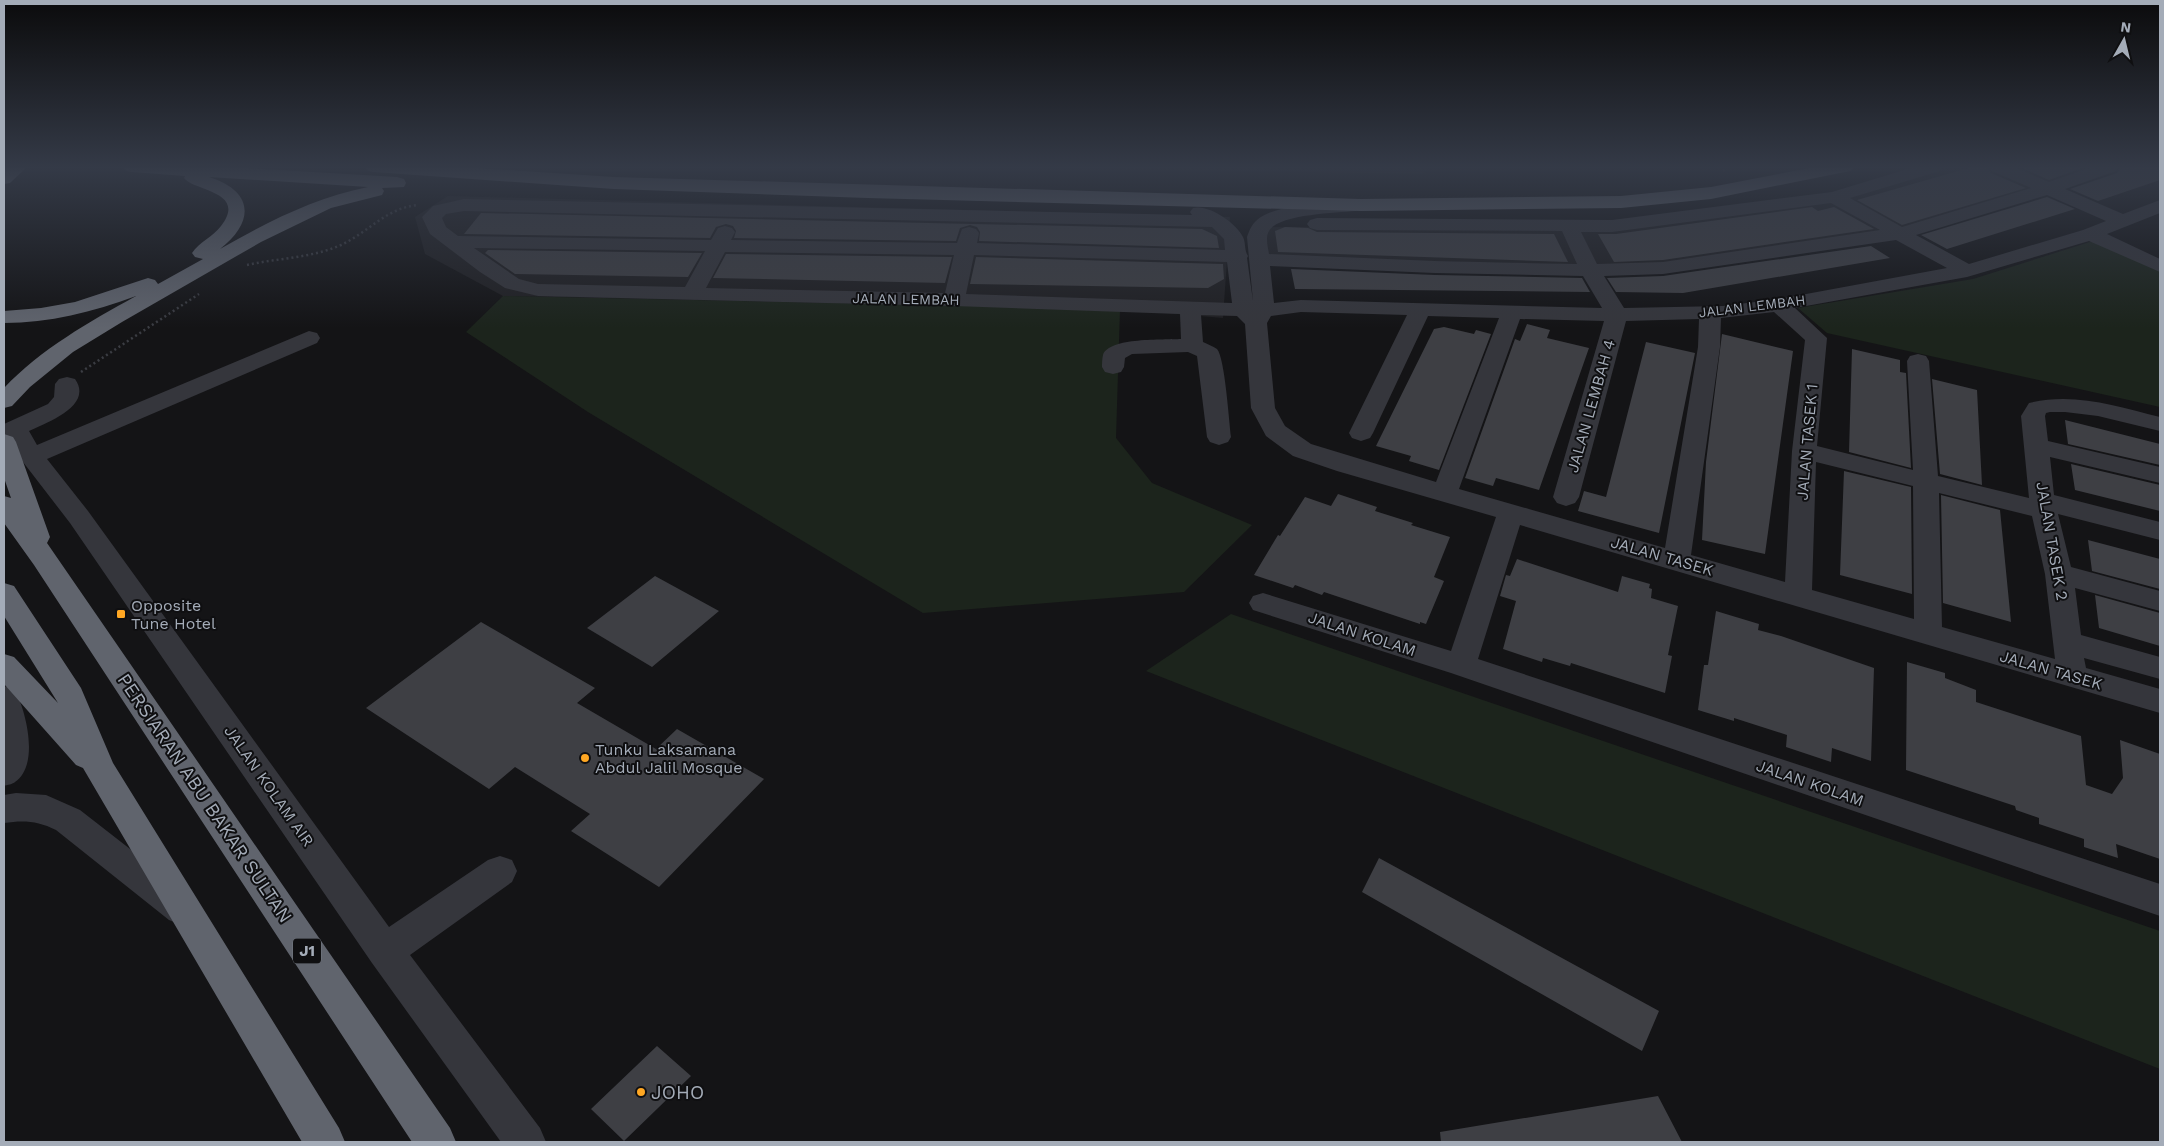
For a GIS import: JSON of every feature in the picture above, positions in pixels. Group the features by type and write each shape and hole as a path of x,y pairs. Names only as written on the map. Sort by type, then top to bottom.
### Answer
{"highway":[{"path":"4,317 72,309 133,290 192,259 223,238 231,229 233,220"},
{"path":"44,558 7,426 28,376 58,353 111,320 286,220"},
{"name":"PERSIARAN ABU BAKAR SULTAN","path":"4,505 44,558 436,1142"},
{"path":"4,593 70,696 99,768 325,1142"},
{"path":"4,665 99,768"}],"street":[{"name":"JALAN LEMBAH","path":"432,220 437,230 451,242 512,284 538,290 695,289 955,295 1192,294 1254,308"},
{"path":"695,289 730,220"},
{"path":"955,295 971,220"},
{"path":"1185,220 1217,221"},
{"path":"1264,224 1270,220"},
{"path":"1264,224 1612,226 1654,220"},
{"path":"1878,220 1967,271"},
{"path":"1259,260 1435,267 1590,270 1662,268 1901,233 1943,220"},
{"name":"JALAN TASEK","path":"1217,221 1234,238 1254,308 1264,408 1275,431 1302,450 1346,465 2160,701"},
{"name":"JALAN LEMBAH","path":"955,295 1190,307 1254,308 1301,306 1617,315 1710,313 1779,305 1967,271 2090,234 2123,221"},
{"name":"JALAN TASEK","path":"1254,308 1259,260 1257,237 1259,230 1264,224"},
{"path":"1570,226 1590,270 1617,315"},
{"path":"2090,234 2160,266"},
{"path":"451,242 1238,256"},
{"name":"JALAN TASEK 1","path":"1779,305 1816,338 1804,451 1798,596"},
{"path":"1190,307 1192,345"},
{"path":"1361,433 1420,310"},
{"path":"1444,492 1512,311"},
{"path":"1677,560 1709,347 1710,313"},
{"name":"JALAN LEMBAH 4","path":"1566,496 1617,315"},
{"path":"32,456 310,338"},
{"path":"1113,367 1114,355 1127,348 1192,345 1208,353 1219,437"},
{"path":"1918,361 1926,482 1928,634"},
{"path":"7,426 56,409 66,399 72,379"},
{"name":"JALAN TASEK 2","path":"2072,676 2060,574 2044,506 2033,416 2037,408 2050,404 2070,404 2160,424"},
{"name":"JALAN KOLAM AIR","path":"7,426 79,517 386,951 526,1142"},
{"path":"2037,446 2160,475"},
{"path":"1804,451 1926,482 2160,531"},
{"path":"1461,665 1511,512"},
{"path":"2060,574 2160,601"},
{"name":"JALAN KOLAM","path":"1263,603 1461,665 2160,900"},
{"name":"JALAN TASEK","path":"2068,642 2160,668"},
{"path":"4,698 14,753 8,769 4,773"},
{"path":"10,808 46,809 68,820 185,912"},
{"path":"386,951 500,871"}],"path":[{"path":"242,266 343,244 378,220"},
{"path":"72,379 203,291"}],"shaded area":[{"path":"416,220 1230,220 1223,318 1120,309 503,296 425,254"},
{"path":"1653,220 1934,220 1901,231 1661,266 1265,258 1268,227 1577,229"},
{"path":"2093,241 2160,271 2160,407 1827,333 1798,308 1973,279"},
{"path":"503,296 1120,309 1116,438 1152,483 1252,525 1184,592 923,613 588,412 466,332"},
{"path":"1231,614 2160,931 2160,1069 1146,671"}],"building":[{"path":"475,220 818,220 1202,229 1217,236 1219,248 979,241 980,232 977,227 970,225 960,228 956,241 734,238 736,231 733,226 726,224 716,227 710,238 464,234"},
{"path":"1714,220 1859,220 1874,229 1663,260 1614,262 1598,234 1616,234"},
{"path":"1894,220 1917,220 1902,225"},
{"path":"1969,220 2038,220 1947,249 1921,235"},
{"path":"1285,227 1308,228 1317,232 1554,234 1568,262 1278,252 1275,231"},
{"path":"1871,246 1890,258 1683,293 1616,292 1607,278 1663,276"},
{"path":"488,250 702,253 688,277 515,274 485,253"},
{"path":"726,254 952,257 945,283 713,278"},
{"path":"976,257 1223,264 1224,279 1208,288 970,284"},
{"path":"1291,269 1435,275 1582,278 1590,292 1295,289"},
{"path":"1527,324 1550,330 1547,338 1589,348 1539,490 1496,478 1493,486 1465,478 1515,339 1520,341"},
{"path":"1444,327 1474,334 1476,330 1491,334 1439,470 1409,461 1411,456 1376,446 1434,329"},
{"path":"1722,334 1793,351 1765,554 1702,540 1706,462"},
{"path":"1646,342 1695,353 1659,533 1578,511 1584,491 1606,497"},
{"path":"1852,349 1900,360 1900,372 1906,373 1911,468 1849,452"},
{"path":"1932,379 1977,390 1982,485 1940,474"},
{"path":"2065,420 2160,444 2160,465 2068,444"},
{"path":"2071,464 2160,485 2160,511 2075,490"},
{"path":"1844,471 1911,487 1912,594 1840,575"},
{"path":"1338,494 1377,507 1375,511 1413,523 1411,525 1450,537 1434,577 1444,581 1426,624 1420,622 1420,624 1324,592 1322,595 1295,585 1293,588 1254,575 1278,535 1280,536 1305,497 1331,506"},
{"path":"1941,495 2000,510 2011,622 1943,603"},
{"path":"2088,540 2160,559 2160,589 2092,571"},
{"path":"1517,559 1618,592 1622,576 1650,584 1649,588 1652,589 1651,598 1678,606 1668,655 1672,656 1665,693 1571,663 1570,666 1543,658 1542,662 1503,649 1516,601 1500,596 1506,575 1510,576"},
{"path":"655,576 719,611 652,667 587,628"},
{"path":"2095,595 2160,613 2160,646 2099,628"},
{"path":"1716,611 1759,624 1758,630 1874,668 1871,761 1832,748 1831,762 1786,747 1787,735 1734,718 1734,721 1698,710 1704,665 1708,665"},
{"name":"Tunku Laksamana Abdul Jalil Mosque","path":"481,622 595,688 577,703 656,749 677,729 764,779 659,887 571,831 590,814 515,767 489,789 366,708"},
{"path":"1907,662 1945,673 1945,678 1976,690 1976,702 2081,736 2086,785 2112,794 2123,778 2120,740 2160,754 2160,859 2116,844 2118,858 2084,847 2084,839 2039,824 2039,818 2016,810 2015,806 1906,770"},
{"path":"1379,858 1659,1011 1642,1051 1362,892"},
{"name":"JOHO","path":"657,1046 691,1076 624,1141 591,1109"},
{"path":"1658,1096 1682,1142 1441,1142 1440,1132"}],"place":[{"name":"Opposite Tune Hotel","path":"121,614"},
{"name":"Tunku Laksamana Abdul Jalil Mosque","path":"585,758"},
{"name":"JOHO","path":"641,1092"}]}
